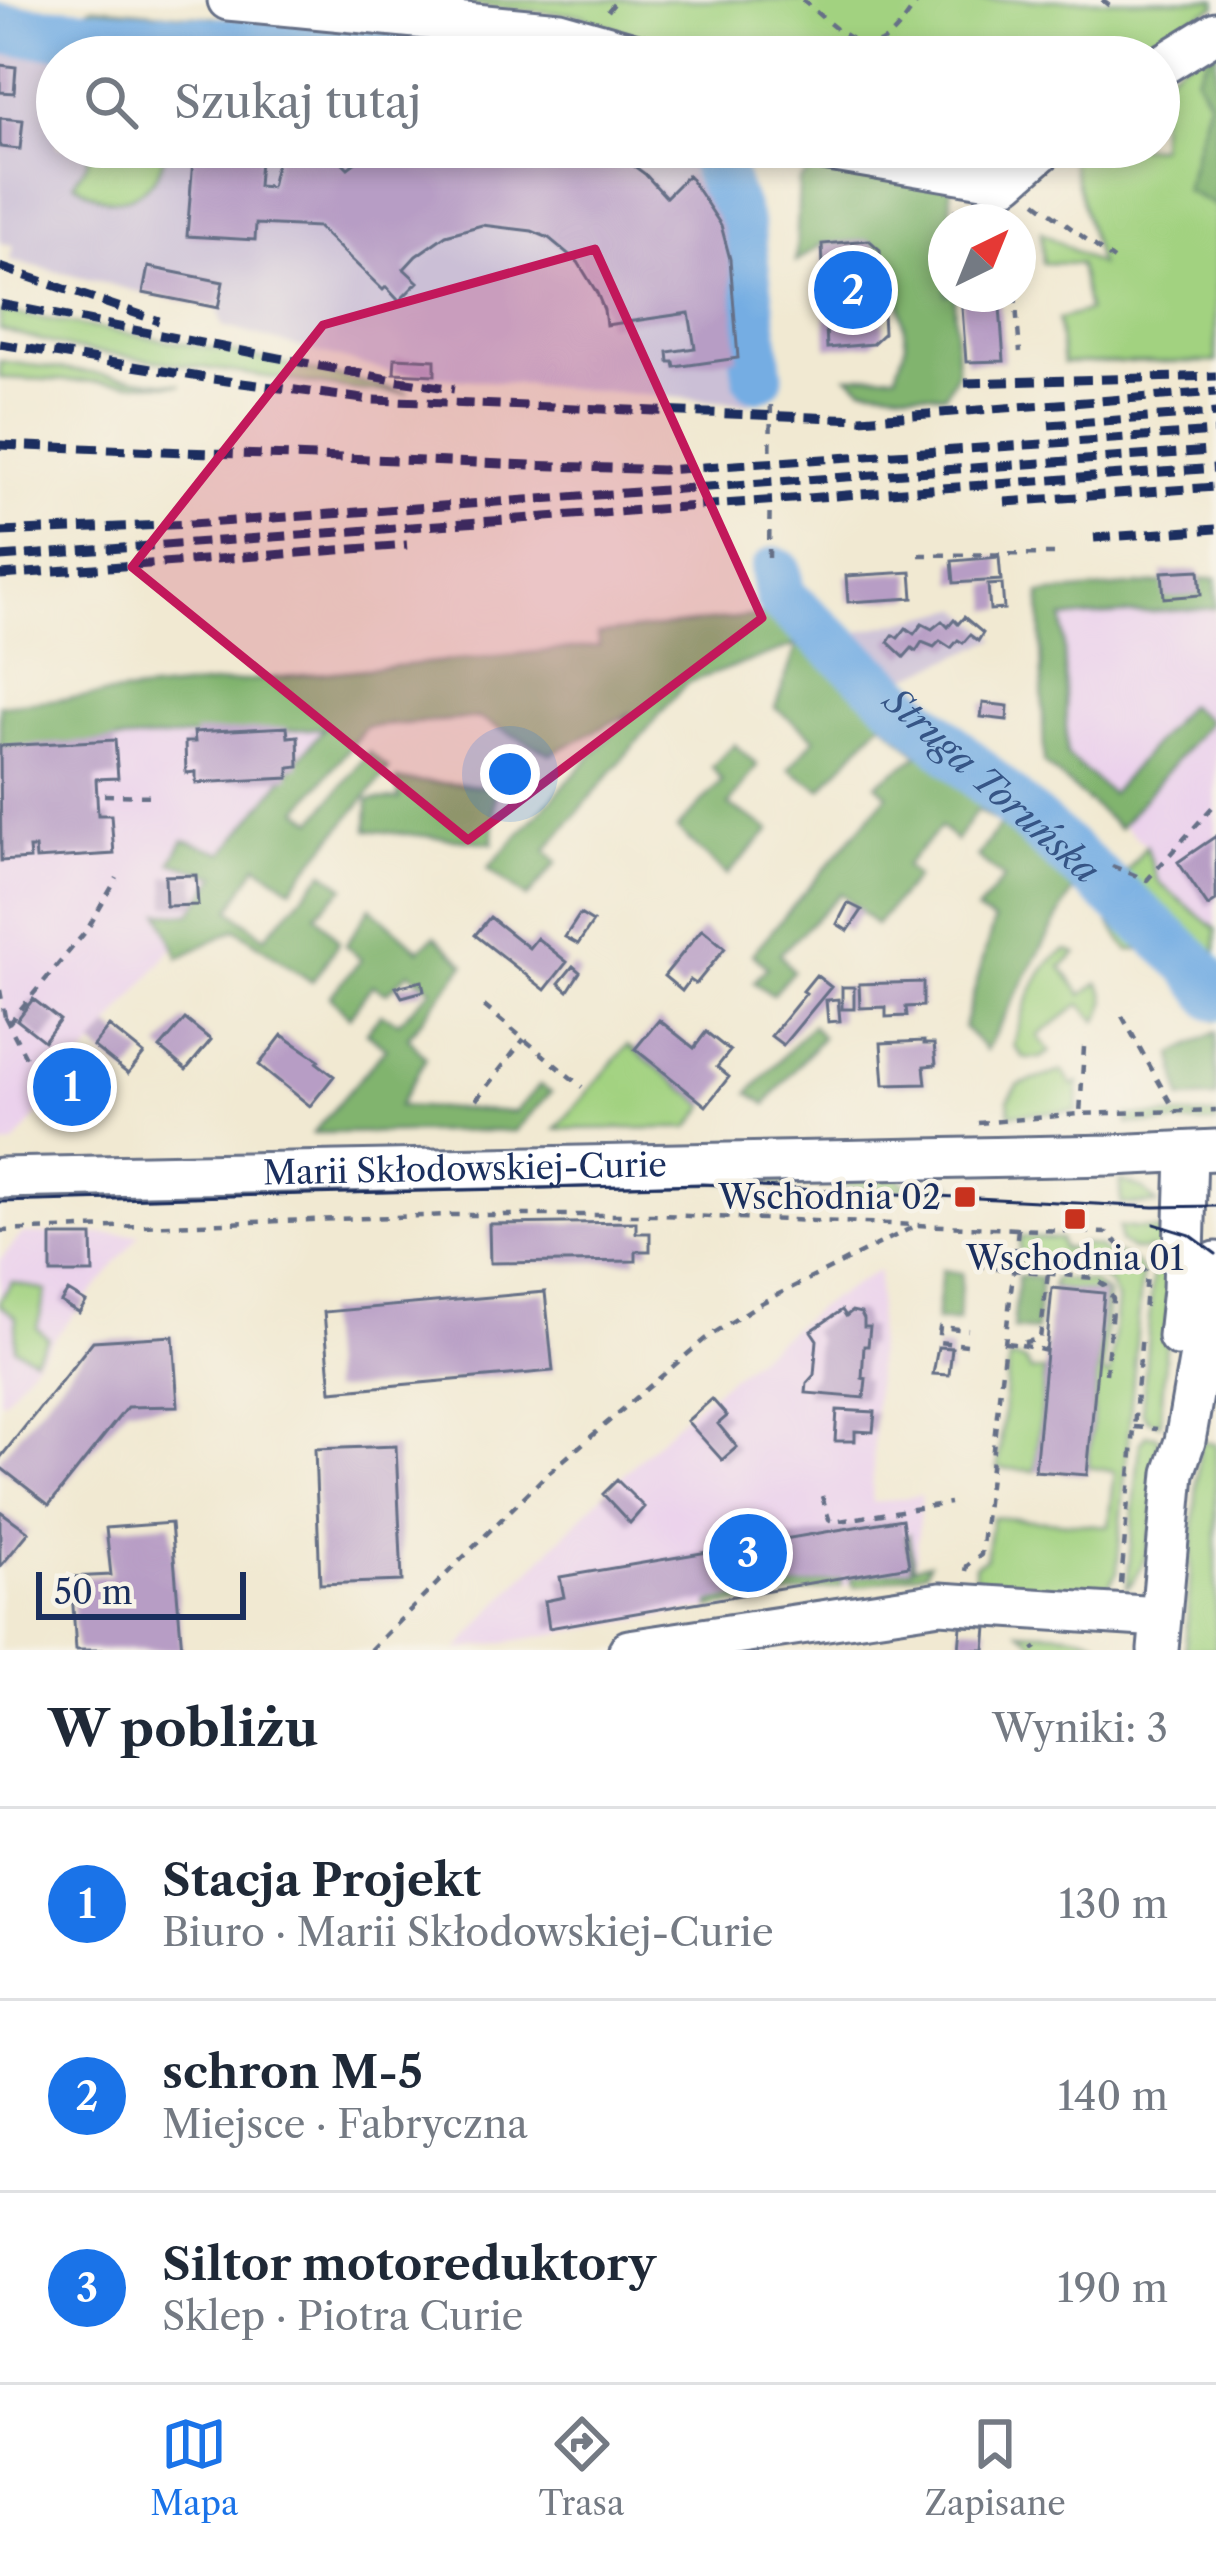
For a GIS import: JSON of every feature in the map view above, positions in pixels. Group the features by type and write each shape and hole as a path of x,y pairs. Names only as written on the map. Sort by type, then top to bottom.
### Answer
{"street":[{"path":"228,0 573,36"},
{"path":"1180,54 1216,32"},
{"path":"930,168 1007,181 1022,168"},
{"path":"1174,1473 1168,1435 1202,1152"},
{"name":"Marii Skłodowskiej-Curie","path":"0,1178 1202,1152"},
{"path":"629,1650 940,1603 1159,1634 1174,1473 1186,1432 1216,1262"}],"path":[{"path":"802,0 848,36"},
{"path":"890,36 919,0"},
{"path":"1102,0 1116,11"},
{"path":"1007,181 1114,260"},
{"path":"1017,312 1020,352"},
{"path":"769,558 770,396"},
{"path":"919,555 1057,554"},
{"path":"104,795 157,796"},
{"path":"1112,866 1147,880 1216,803"},
{"path":"5,1019 86,930 117,878"},
{"path":"0,990 5,1019 45,1094"},
{"path":"484,1006 582,1087"},
{"path":"1122,1016 1175,1111"},
{"path":"476,1100 524,1039"},
{"path":"1084,1048 1080,1114 1216,1110"},
{"path":"0,1231 450,1216 662,1215 1108,1233 1148,1272 1121,1585 1113,1593"},
{"path":"370,1650 545,1475 705,1339 776,1295 917,1225"},
{"path":"964,1586 967,1566 981,1555 1018,1229"},
{"path":"975,1266 1093,1278 1112,1293 1106,1373"},
{"path":"1016,1344 1040,1339 1048,1274"},
{"path":"1078,1277 1078,1291"},
{"path":"968,1330 940,1328 938,1342 968,1345"},
{"path":"1006,1343 1046,1351"},
{"path":"822,1496 829,1519 827,1532"},
{"path":"829,1519 950,1503"}],"highlighted area":[{"path":"595,249 762,618 468,840 132,567 323,325"}],"shaded area":[{"path":"0,40 36,44 36,168 706,168 727,211 744,312 751,404 394,373 222,326 218,308 10,260 13,245 0,243"},
{"path":"1216,596 1216,929 1158,881 1146,846 1097,802 1053,748 1044,612"},
{"path":"960,608 997,639 905,678 853,633"},
{"path":"376,697 13,1145 0,1146 0,724"},
{"path":"22,1234 140,1234 0,1400 0,1260"},
{"path":"879,1270 872,1503 921,1495 915,1574 458,1650 603,1494 689,1411 818,1307"}],"green space":[{"path":"411,0 1216,0 1216,6 1158,36 632,36 580,15"},
{"path":"92,7 422,36 68,36 72,19"},
{"path":"0,16 41,19 36,42 0,40"},
{"path":"1216,40 1209,101 1185,190 1216,206 1216,362 1063,363 1058,319 1088,311 1079,264 1043,263 1041,232 1099,265 1073,168 1180,168 1180,65"},
{"path":"1216,43 1216,206 1185,190 1209,101 1196,77"},
{"path":"84,168 160,168 141,191 123,199 97,196 74,183"},
{"path":"814,168 862,168 950,186 951,204 928,204 928,312 955,312 957,372 945,395 862,387 848,376 896,374 906,343 896,273 870,241 822,244 796,262 799,181"},
{"path":"0,311 227,351 409,393 74,349 0,329"},
{"path":"0,361 182,385 0,378"},
{"path":"1216,578 1216,608 1063,618 1067,755 1111,794 1187,705 1209,721 1119,828 1044,763 1040,594"},
{"path":"786,612 1081,876 986,1050 964,1027 994,921 977,911 1004,878 977,857 1001,824 977,810 956,841 941,827 905,866 916,877 876,925 841,893 780,954 793,971 772,995 754,982 767,967 752,954 888,795 876,784 919,755 882,721 821,789 789,769 815,738 775,708 797,645 686,683 546,850 557,862 527,898 488,868 632,712 551,754 478,718 366,727 299,810 314,821 369,752 389,769 291,888 257,865 230,910 265,937 324,872 345,887 316,914 339,942 312,982 236,929 179,958 160,913 190,914 217,876 171,862 184,840 224,853 324,728 0,748 0,705 599,646 598,634"},
{"path":"734,744 757,765 729,805 770,830 727,875 677,829 722,781 712,767"},
{"path":"397,780 495,787 493,843 367,830 368,800 399,799"},
{"path":"1146,846 1158,882 1216,929 1216,1020 1171,957 1154,950 1128,950 1110,924 1104,902"},
{"path":"370,907 419,950 435,936 465,964 408,1037 426,1058 399,1106 515,1112 540,1085 551,1092 515,1131 313,1133 386,1048 366,1032 381,1014 399,1022 432,989 409,972 387,993 372,985 349,1017 330,996 361,960 346,945"},
{"path":"1068,950 1076,954 1061,967 1082,995 1098,983 1105,997 1103,1011 1097,1021 1080,1004 1038,1036 1050,1052 1024,1058 1014,1046 1026,1005 1048,965"},
{"path":"812,1025 822,1037 766,1104 749,1093"},
{"path":"1216,1032 1216,1098 1181,1099 1173,1054"},
{"path":"628,1045 706,1106 689,1128 556,1129"},
{"path":"1063,1071 1072,1086 1078,1083 1077,1111 1010,1114 1008,1100 1018,1085"},
{"path":"1127,1116 1216,1116 1216,1123 1128,1124"},
{"path":"901,1178 901,1183 952,1184 952,1191 687,1180"},
{"path":"1120,1180 1143,1189 1157,1204 1121,1204"},
{"path":"1119,1227 1169,1231 1174,1242 1160,1424 1148,1420 1142,1411 1154,1257 1150,1248 1134,1250 1120,1242"},
{"path":"1020,1237 1060,1239 1062,1248 1099,1247 1132,1260 1142,1273 1117,1572 1107,1588 1090,1597 975,1581 975,1565 986,1558 992,1517 1109,1526 1115,1472 1088,1467 1104,1293 1052,1288 1054,1279 1091,1282 1108,1294 1103,1374 1110,1376 1117,1299 1109,1283 1088,1270 1019,1263"},
{"path":"942,1270 962,1273 958,1321 936,1321"},
{"path":"1018,1276 1041,1278 1036,1331 1013,1329"},
{"path":"12,1282 46,1291 37,1328 48,1338 34,1358 15,1348 16,1317 0,1305"},
{"path":"1009,1358 1025,1361 1031,1371 1044,1371 1035,1471 998,1468"},
{"path":"1147,1435 1159,1439 1153,1518 1145,1558 1127,1588 1140,1443"},
{"path":"1200,1442 1216,1444 1216,1650 1185,1650"},
{"path":"909,1534 914,1567 929,1563 926,1571 853,1587 850,1579 912,1569"},
{"path":"841,1580 841,1586 710,1608 710,1603"},
{"path":"1019,1631 1079,1635 1107,1650 1043,1650"}],"building":[{"path":"0,65 16,67 14,93 0,92"},
{"path":"0,118 23,120 20,149 0,147"},
{"path":"192,168 259,168 258,186 271,187 275,168 637,168 666,197 688,175 721,225 730,259 738,358 675,367 669,362 668,352 695,348 689,313 606,325 597,293 578,262 549,238 532,231 482,225 446,235 404,269 418,282 399,301 318,227 256,224 255,240 187,236"},
{"path":"869,240 880,250 884,333 872,344 827,348 822,244"},
{"path":"148,267 223,282 218,308 143,293"},
{"path":"962,312 1000,312 1004,361 966,362"},
{"path":"395,358 435,360 435,375 394,373"},
{"path":"999,557 1001,580 954,583 952,561"},
{"path":"1199,570 1201,595 1164,598 1162,572"},
{"path":"911,572 913,598 848,602 846,576"},
{"path":"1002,584 1004,609 990,610 988,585"},
{"path":"964,617 983,633 978,641 970,635 951,648 940,641 934,647 922,642 904,657 888,642 906,628 914,634 922,624 932,629 942,621 948,627"},
{"path":"983,703 1008,706 1007,720 981,717"},
{"path":"287,727 288,737 298,736 299,767 289,768 289,778 196,783 196,772 186,773 185,742 195,742 194,732"},
{"path":"115,740 118,778 96,779 98,815 111,815 114,854 36,859 35,848 29,848 30,859 1,861 0,746"},
{"path":"1216,836 1216,901 1208,906 1178,862"},
{"path":"196,875 198,905 166,906 165,876"},
{"path":"848,903 862,910 848,931 837,924"},
{"path":"580,914 593,922 578,944 565,937"},
{"path":"490,917 529,948 537,938 567,962 545,990 475,935"},
{"path":"702,929 725,948 696,984 690,980 682,991 664,976"},
{"path":"573,966 580,972 568,991 559,983"},
{"path":"816,975 831,987 783,1045 771,1036"},
{"path":"422,981 424,991 402,997 396,987"},
{"path":"923,982 923,1006 906,1007 907,1016 886,1017 886,1007 860,1008 859,984"},
{"path":"842,987 854,987 854,1009 842,1009"},
{"path":"33,999 60,1020 44,1041 17,1020"},
{"path":"838,999 840,1021 828,1022 826,1000"},
{"path":"185,1019 211,1040 186,1070 160,1048"},
{"path":"659,1020 694,1048 706,1032 730,1051 717,1067 729,1077 706,1106 635,1049"},
{"path":"109,1026 144,1054 128,1074 93,1046"},
{"path":"282,1035 334,1076 310,1106 259,1065"},
{"path":"881,1043 934,1044 936,1065 924,1066 926,1084 884,1085"},
{"path":"80,1064 116,1091 104,1109 96,1103 84,1119 53,1097"},
{"path":"636,1222 636,1233 650,1233 650,1251 636,1251 636,1261 490,1263 489,1224"},
{"path":"51,1236 92,1236 93,1273 51,1273"},
{"path":"1052,1288 1104,1293 1087,1475 1035,1471"},
{"path":"68,1291 86,1302 79,1313 61,1302"},
{"path":"545,1292 553,1371 331,1391 324,1312"},
{"path":"842,1310 846,1316 852,1311 861,1313 864,1327 870,1327 868,1346 864,1346 864,1398 806,1393 814,1375 817,1340 811,1331"},
{"path":"173,1336 178,1406 127,1407 49,1505 0,1467 0,1458 93,1341"},
{"path":"938,1347 952,1348 949,1375 933,1374"},
{"path":"712,1399 727,1416 718,1424 737,1447 722,1460 687,1421"},
{"path":"837,1410 875,1412 873,1432 855,1431 855,1441 835,1441"},
{"path":"396,1446 402,1581 320,1584 315,1449"},
{"path":"617,1480 644,1507 630,1523 603,1494"},
{"path":"0,1511 29,1532 0,1567"},
{"path":"902,1519 909,1566 549,1628 545,1601 564,1597 560,1577"},
{"path":"171,1523 182,1650 76,1650 71,1577 111,1575 106,1528"},
{"path":"961,1626 987,1627 985,1650 959,1650"}],"waterway":[{"name":"Struga Toruńska","path":"0,29 113,36"},
{"name":"Struga Toruńska","path":"718,168 739,228 758,376"},
{"name":"Struga Toruńska","path":"776,572 780,597 1191,962 1216,995"}],"tram line":[{"path":"0,1202 702,1184 1154,1207 1216,1206"},
{"path":"1154,1224 1190,1235 1216,1254"}],"railway":[{"path":"0,267 159,321"},
{"path":"0,304 454,389"},
{"path":"0,344 371,400 861,419 1216,392"},
{"path":"965,383 1216,376"},
{"path":"1049,425 1216,413"},
{"path":"0,445 662,470 1216,432"},
{"path":"0,532 191,524 1209,451"},
{"path":"0,557 1216,468"},
{"path":"1005,502 1216,487"},
{"path":"1094,538 1216,529"},
{"path":"0,575 407,545"}],"place":[{"name":"schron M-5","path":"853,290"},
{"name":"Stacja Projekt","path":"72,1087"},
{"name":"Wschodnia 02","path":"965,1197"},
{"name":"Wschodnia 01","path":"1075,1219"},
{"name":"Siltor motoreduktory","path":"748,1553"}]}
